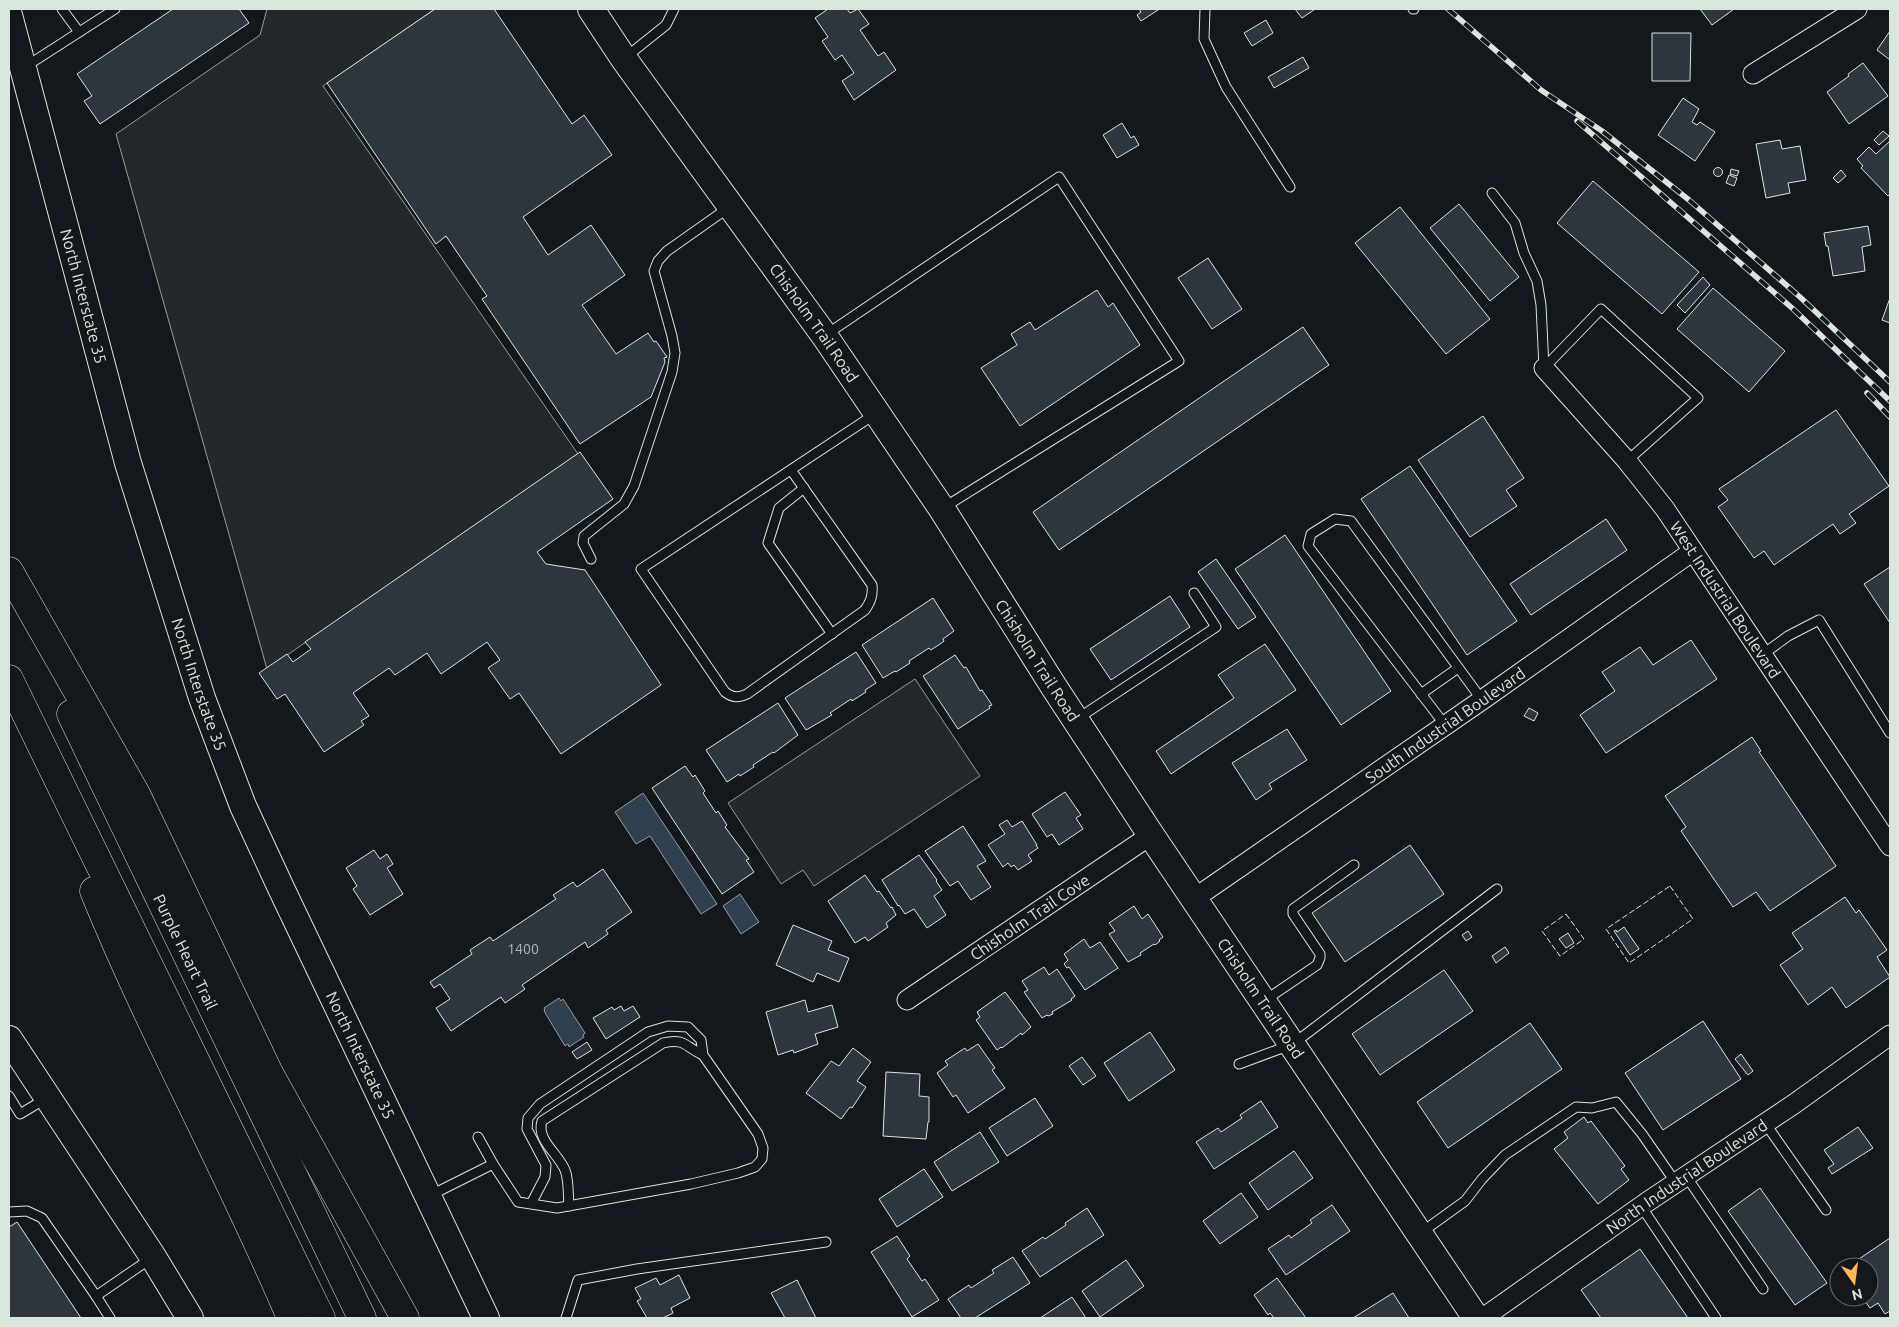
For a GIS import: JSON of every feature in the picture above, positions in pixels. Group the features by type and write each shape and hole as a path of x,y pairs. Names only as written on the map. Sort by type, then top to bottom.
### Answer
{"highway":[{"path":"9,571 136,794 269,1073 405,1318"},
{"name":"Purple Heart Trail","path":"9,584 362,1318"},
{"path":"10,681 119,953 234,1190 291,1318"},
{"path":"10,681 321,1318"}],"main road":[{"name":"Chisholm Trail Road","path":"590,9 624,59 824,335 942,508 1151,835 1476,1318"},
{"name":"North Interstate 35","path":"9,16 128,463 202,698 243,806 486,1318"},
{"path":"9,1039 190,1318"}],"street":[{"path":"1753,74 1857,9"},
{"name":"West Industrial Boulevard","path":"1544,368 1627,461 1665,508 1890,846"},
{"name":"South Industrial Boulevard","path":"1195,898 1482,700 1693,551"},
{"name":"Chisholm Trail Cove","path":"907,1000 1151,835"},
{"name":"North Industrial Boulevard","path":"1483,1318 1641,1206 1765,1123 1890,1035"}],"lane":[{"path":"62,9 80,32"},
{"path":"22,68 115,9"},
{"path":"624,59 666,25 674,9"},
{"path":"1205,9 1204,39 1226,86 1290,187"},
{"path":"824,335 1058,177 1178,361 942,508"},
{"path":"1492,193 1515,223 1524,253 1537,281 1541,305 1544,368"},
{"path":"591,559 583,543 584,536 624,504 634,486 672,372 675,352 654,271 658,260 667,250 731,206"},
{"path":"1544,368 1601,309 1698,398 1627,461"},
{"path":"791,470 872,585 873,594 865,610 832,634 747,694 739,698 730,696 725,692 641,569 877,413"},
{"path":"804,488 780,508 768,543 832,634"},
{"path":"1445,725 1308,546 1310,534 1335,519 1351,521 1482,700"},
{"path":"1076,720 1216,627 1194,593"},
{"path":"1762,655 1788,636 1819,620 1890,733"},
{"path":"1421,694 1458,668"},
{"path":"1264,1001 1316,965 1320,958 1320,954 1293,914 1293,909 1354,865"},
{"path":"1239,1064 1293,1044 1497,889"},
{"path":"478,1138 492,1164 518,1202 557,1208 691,1184 738,1173 755,1167 762,1159 763,1148 758,1134 703,1055 700,1040 688,1028 668,1026 648,1032 540,1104 528,1118 527,1129 546,1165 545,1177 532,1204"},
{"path":"569,1206 565,1170 542,1135 540,1128 542,1121 663,1043 681,1041 690,1049 703,1055"},
{"path":"9,1096 20,1114 47,1097"},
{"path":"1420,1234 1465,1201 1505,1154 1576,1107 1592,1108 1616,1102 1681,1179 1763,1289"},
{"path":"1765,1123 1826,1210"},
{"path":"429,1196 492,1164"},
{"path":"1641,1206 1716,1318"},
{"path":"9,1212 27,1211 42,1218 110,1318"},
{"path":"566,1318 578,1280 637,1269 826,1242"},
{"path":"96,1296 152,1257"}],"shaded area":[{"path":"267,9 435,9 323,86 578,454 267,669 116,134 260,35"},
{"path":"915,679 980,776 814,886 803,870 781,884 728,803"}],"water":[{"path":"643,793 717,904 701,914 650,836 636,844 615,812"},
{"path":"740,894 759,922 741,934 723,906"},
{"path":"559,998 561,1001 563,999 585,1033 584,1037 569,1047 568,1044 565,1046 544,1011 544,1008"}],"building":[{"path":"173,9 239,9 249,23 100,124 84,101 92,96 77,74"},
{"path":"435,9 494,9 572,124 584,115 612,155 523,217 548,255 591,225 625,275 582,305 616,354 648,333 667,357 664,358 665,362 651,397 580,444 482,299 487,296 446,236 436,244 327,83"},
{"path":"828,9 847,9 850,13 858,9 869,24 860,30 878,56 884,52 896,70 854,100 842,81 854,73 842,55 835,60 822,41 828,37 815,18"},
{"path":"1139,9 1158,10 1141,21 1137,15 1141,12"},
{"path":"1295,9 1315,9 1302,18"},
{"path":"1700,9 1734,9 1712,25"},
{"path":"1266,20 1273,33 1252,46 1244,33"},
{"path":"1890,31 1890,60 1877,50"},
{"path":"1652,33 1691,33 1690,81 1652,81"},
{"path":"1303,57 1309,68 1274,88 1268,77"},
{"path":"1863,63 1888,96 1849,124 1827,92"},
{"path":"1683,98 1699,109 1692,122 1697,125 1700,122 1715,132 1695,161 1658,135"},
{"path":"1122,123 1131,138 1134,136 1139,145 1117,158 1103,135"},
{"path":"1883,131 1889,136 1879,145 1874,140"},
{"path":"1780,140 1782,149 1800,146 1806,180 1788,183 1790,193 1766,198 1756,144"},
{"path":"1890,141 1890,194 1888,196 1861,168 1863,166 1857,159 1869,147 1876,154"},
{"path":"1718,167 1723,172 1718,177 1713,172"},
{"path":"1731,169 1739,171 1737,176 1730,174"},
{"path":"1841,170 1846,176 1838,183 1833,178"},
{"path":"1729,175 1737,178 1734,186 1726,183"},
{"path":"1593,181 1699,272 1662,314 1557,223"},
{"path":"1459,204 1519,277 1490,301 1430,228"},
{"path":"1400,207 1490,319 1446,354 1355,243"},
{"path":"1868,226 1871,245 1862,247 1865,271 1833,276 1824,233"},
{"path":"1208,258 1242,309 1212,329 1178,278"},
{"path":"1703,277 1710,285 1685,313 1677,305"},
{"path":"1713,288 1785,351 1749,392 1677,329"},
{"path":"1097,290 1108,307 1113,303 1140,345 1020,426 981,368 1017,345 1011,334 1030,322 1035,330"},
{"path":"1890,298 1890,323 1882,320"},
{"path":"1303,327 1329,365 1059,550 1033,512"},
{"path":"1836,410 1889,486 1849,514 1856,523 1840,534 1833,524 1774,565 1764,551 1754,558 1718,507 1728,500 1719,489"},
{"path":"1483,416 1524,478 1506,490 1517,506 1470,537 1418,460"},
{"path":"580,452 613,499 537,552 546,564 585,570 661,685 561,754 519,693 510,699 488,668 500,660 487,642 441,674 427,653 395,675 389,668 353,693 369,716 361,721 364,725 324,752 285,694 277,699 259,673 287,654 293,662 311,649 305,642"},
{"path":"1410,466 1517,621 1467,655 1361,499"},
{"path":"1606,519 1627,550 1531,615 1510,584"},
{"path":"1285,535 1391,691 1341,725 1235,569"},
{"path":"1216,559 1256,617 1238,629 1198,572"},
{"path":"1890,567 1890,623 1864,584"},
{"path":"1170,596 1190,627 1111,680 1090,649"},
{"path":"933,598 954,631 931,650 929,648 909,661 910,663 883,678 862,645"},
{"path":"1691,640 1717,679 1606,753 1580,715 1615,691 1602,672 1640,647 1653,665"},
{"path":"1265,644 1296,690 1171,774 1156,751 1234,698 1218,675"},
{"path":"856,652 876,683 865,690 866,692 852,701 851,699 830,713 832,715 806,730 785,698"},
{"path":"955,655 964,668 966,667 980,691 982,690 992,705 958,729 923,676"},
{"path":"778,703 798,735 774,753 753,765 754,767 727,782 706,750"},
{"path":"1529,708 1538,713 1534,721 1524,716"},
{"path":"1287,729 1307,760 1269,784 1272,789 1256,800 1232,763"},
{"path":"1752,737 1761,751 1759,752 1836,866 1770,911 1756,892 1733,907 1681,831 1686,827 1665,796"},
{"path":"685,766 693,777 695,775 705,791 703,793 716,813 718,811 727,825 725,827 749,859 746,860 754,872 722,894 652,788"},
{"path":"1065,792 1081,815 1076,818 1083,829 1059,845 1052,834 1047,837 1032,814"},
{"path":"1007,820 1012,827 1022,821 1038,848 1028,855 1032,861 1018,870 1014,865 1011,867 1008,863 1003,867 988,845 1005,834 999,825"},
{"path":"963,826 986,861 977,866 991,887 971,900 958,881 950,886 925,851"},
{"path":"1410,845 1444,894 1345,962 1312,913"},
{"path":"374,850 380,859 387,854 393,864 387,868 403,894 370,915 353,889 357,886 346,868"},
{"path":"919,855 942,890 934,896 946,915 927,928 914,909 905,914 882,880"},
{"path":"603,869 632,912 606,930 608,934 588,948 585,942 522,985 525,989 505,1003 501,997 451,1031 436,1008 450,999 440,984 434,988 430,982 472,954 470,950 490,937 493,941 556,899 553,895 573,882 577,887"},
{"path":"865,875 877,892 879,891 892,907 896,915 886,923 888,927 868,941 865,937 855,943 828,901"},
{"path":"1845,897 1856,913 1859,910 1887,950 1877,957 1890,977 1846,1008 1832,987 1808,1005 1780,965 1803,949 1792,933"},
{"path":"1134,906 1142,919 1148,914 1163,937 1155,945 1140,953 1141,955 1128,962 1109,934 1115,931 1109,923"},
{"path":"793,925 832,941 828,950 849,958 839,982 817,973 813,982 776,965"},
{"path":"1624,927 1639,949 1630,955 1614,931 1616,930 1617,932"},
{"path":"1468,931 1472,937 1466,941 1462,935"},
{"path":"1568,933 1574,943 1566,948 1559,939"},
{"path":"1084,939 1090,948 1100,942 1118,968 1085,990 1069,967 1067,968 1064,964 1068,960 1064,954"},
{"path":"1505,947 1509,953 1496,963 1492,956"},
{"path":"1044,967 1049,975 1057,969 1075,996 1072,1000 1052,1012 1053,1014 1042,1018 1024,992 1028,990 1022,981"},
{"path":"1444,970 1473,1011 1380,1075 1352,1034"},
{"path":"1005,992 1031,1027 1022,1035 1021,1033 997,1050 976,1020 980,1017 977,1012"},
{"path":"805,1000 808,1012 832,1005 838,1027 815,1034 818,1044 794,1053 793,1050 778,1055 766,1012"},
{"path":"621,1006 624,1011 633,1006 640,1017 606,1039 593,1018 612,1007 614,1010"},
{"path":"1703,1021 1741,1079 1663,1130 1625,1073"},
{"path":"1530,1023 1562,1069 1448,1148 1417,1102"},
{"path":"1150,1032 1175,1070 1129,1101 1104,1063"},
{"path":"587,1042 592,1050 577,1059 572,1052"},
{"path":"978,1044 995,1068 992,1070 1005,1088 968,1113 956,1095 953,1097 937,1073 948,1065 945,1061 965,1048 967,1051"},
{"path":"853,1048 871,1062 857,1081 866,1087 852,1108 850,1107 841,1119 806,1093 831,1061 839,1066"},
{"path":"1741,1054 1753,1071 1748,1075 1735,1059"},
{"path":"1082,1057 1096,1076 1083,1085 1069,1066"},
{"path":"886,1072 920,1074 919,1096 929,1097 929,1122 926,1139 883,1136"},
{"path":"1035,1098 1053,1126 1007,1156 989,1128"},
{"path":"1261,1101 1278,1127 1214,1169 1196,1142 1218,1128 1221,1132 1242,1118 1240,1115"},
{"path":"1584,1117 1588,1123 1591,1121 1625,1166 1621,1169 1629,1180 1598,1204 1554,1149 1568,1138 1564,1132"},
{"path":"1858,1127 1873,1148 1832,1174 1828,1168 1834,1164 1824,1150"},
{"path":"980,1132 999,1162 952,1191 934,1162"},
{"path":"1294,1151 1313,1178 1268,1210 1249,1183"},
{"path":"924,1169 943,1197 897,1227 879,1199"},
{"path":"1760,1188 1827,1283 1795,1305 1728,1211"},
{"path":"1241,1193 1258,1217 1220,1244 1203,1221"},
{"path":"1332,1205 1350,1231 1286,1275 1268,1249 1289,1235 1291,1238 1312,1223 1310,1220"},
{"path":"1087,1208 1104,1235 1040,1277 1022,1251 1043,1237 1045,1239"},
{"path":"17,1222 81,1318 9,1318 9,1227"},
{"path":"897,1236 910,1256 907,1259 922,1281 925,1279 939,1300 912,1317 871,1252"},
{"path":"1890,1238 1890,1311 1885,1314 1879,1305 1879,1257 1862,1257"},
{"path":"1640,1249 1688,1318 1601,1318 1581,1290"},
{"path":"1013,1257 1030,1283 975,1318 961,1318 948,1299 969,1285 971,1288 994,1273 992,1270"},
{"path":"1126,1260 1144,1286 1100,1317 1082,1291"},
{"path":"679,1275 690,1298 671,1308 673,1313 663,1318 647,1318 637,1301 641,1299 635,1288 656,1278 660,1285"},
{"path":"1277,1278 1306,1318 1274,1318 1270,1313 1268,1315 1254,1295"},
{"path":"797,1280 816,1318 785,1318 771,1293"},
{"path":"1393,1293 1409,1318 1353,1318"},
{"path":"1072,1297 1086,1318 1040,1318"}],"railway":[{"path":"1448,9 1541,90 1602,131 1689,200 1800,297 1890,382"},
{"path":"1577,121 1792,308 1890,401"},
{"path":"1867,393 1890,417"}],"fence":[{"path":"1670,886 1693,919 1629,963 1606,929 1670,886"},
{"path":"1566,914 1584,939 1560,956 1542,931 1566,914"}]}
